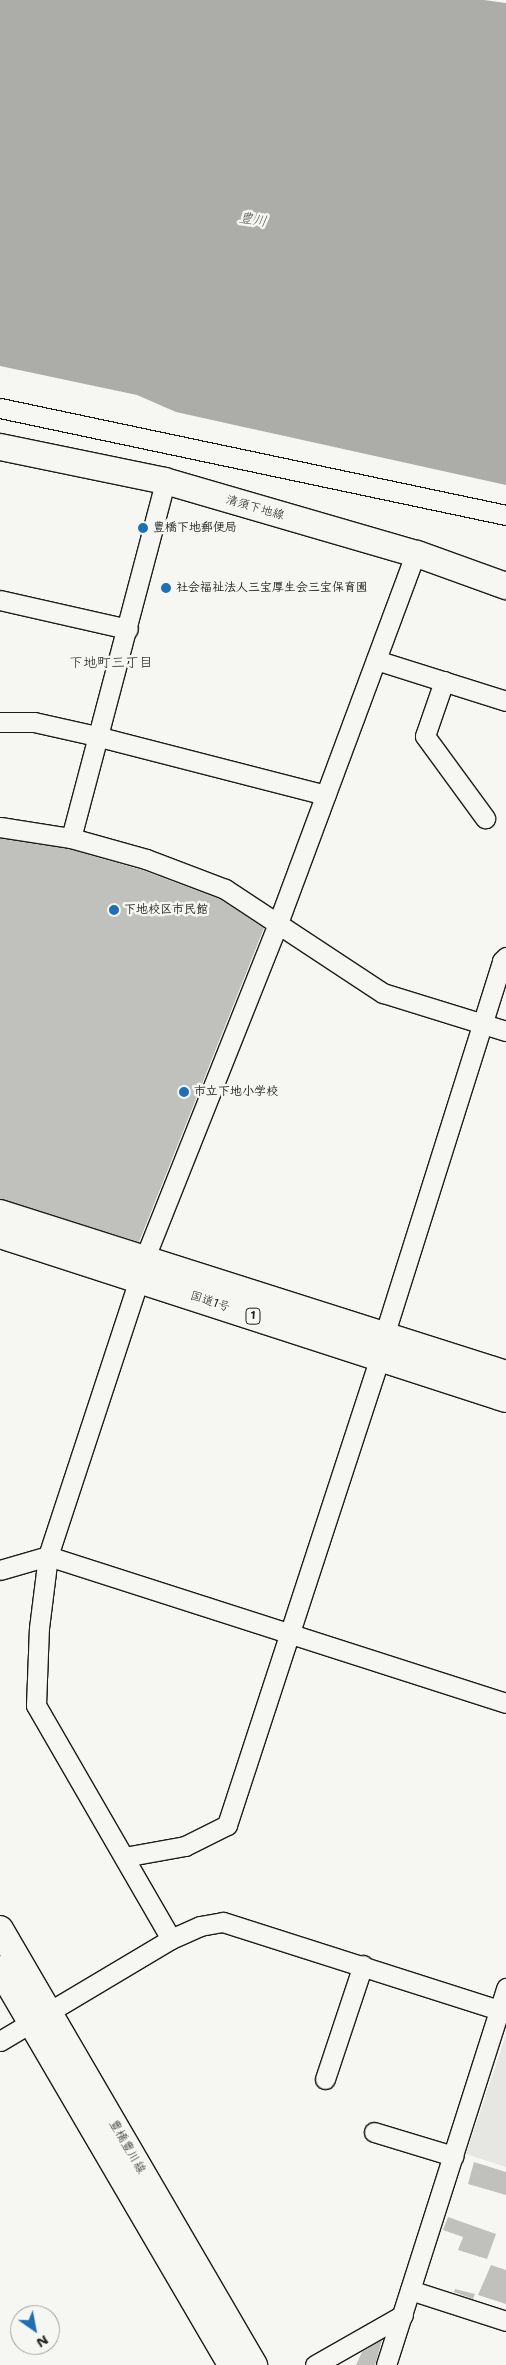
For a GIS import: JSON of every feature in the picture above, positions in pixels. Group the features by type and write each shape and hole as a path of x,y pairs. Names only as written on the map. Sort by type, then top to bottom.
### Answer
{"highway":[{"name":"国道1号","path":"0,1214 141,1269 382,1346 506,1376"},
{"name":"国道1号","path":"0,1234 141,1269"},
{"name":"国道1号","path":"382,1346 506,1398"}],"main road":[{"name":"清須下地線","path":"0,447 165,481 415,554 506,586"},
{"name":"豊橋豊川線","path":"0,1929 40,2018 231,2365"},
{"name":"豊橋豊川線","path":"0,1969 40,2018 254,2365"}],"street":[{"path":"0,408 506,515"},
{"path":"71,838 96,736 128,629 165,481"},
{"path":"171,1939 36,1705 39,1628 48,1556 141,1269 278,923 415,554"},
{"path":"0,600 128,629"},
{"path":"376,660 506,701"},
{"path":"444,681 425,736 484,818"},
{"path":"0,722 34,722 326,795"},
{"path":"0,827 71,838 146,859 225,889 383,993 506,1031"},
{"path":"124,1857 185,1846 227,1825 382,1346 484,1024 502,961 506,957"},
{"path":"0,1570 48,1556 506,1703"},
{"path":"0,2041 171,1939 200,1926 223,1922 364,1965 499,2010"},
{"path":"325,2079 364,1965"},
{"path":"386,2365 506,1988"},
{"path":"374,2132 453,2156"},
{"path":"410,2290 506,2321"},
{"path":"315,2365 403,2315"}],"shaded area":[{"path":"506,2035 506,2167 466,2154"}],"water":[{"name":"豊川","path":"0,0 484,0 506,3 506,485 176,412 137,395 0,366"}],"building":[{"path":"0,838 69,849 142,870 220,899 264,928 139,1242 0,1199"},
{"path":"474,2162 506,2172 506,2195 468,2184"},
{"path":"448,2217 496,2234 487,2259 458,2250 463,2237 443,2230"},
{"path":"491,2265 506,2270 506,2304 478,2295"},
{"path":"455,2289 475,2294 473,2299 454,2292"},
{"path":"382,2340 375,2365 356,2365 362,2352"}],"place":[{"name":"豊橋下地郵便局","path":"143,528"},
{"name":"社会福祉法人三宝厚生会三宝保育園","path":"166,588"},
{"name":"下地校区市民館","path":"114,910"},
{"name":"市立下地小学校","path":"184,1092"}],"district":[{"name":"下地町三丁目","path":"111,662"}]}
